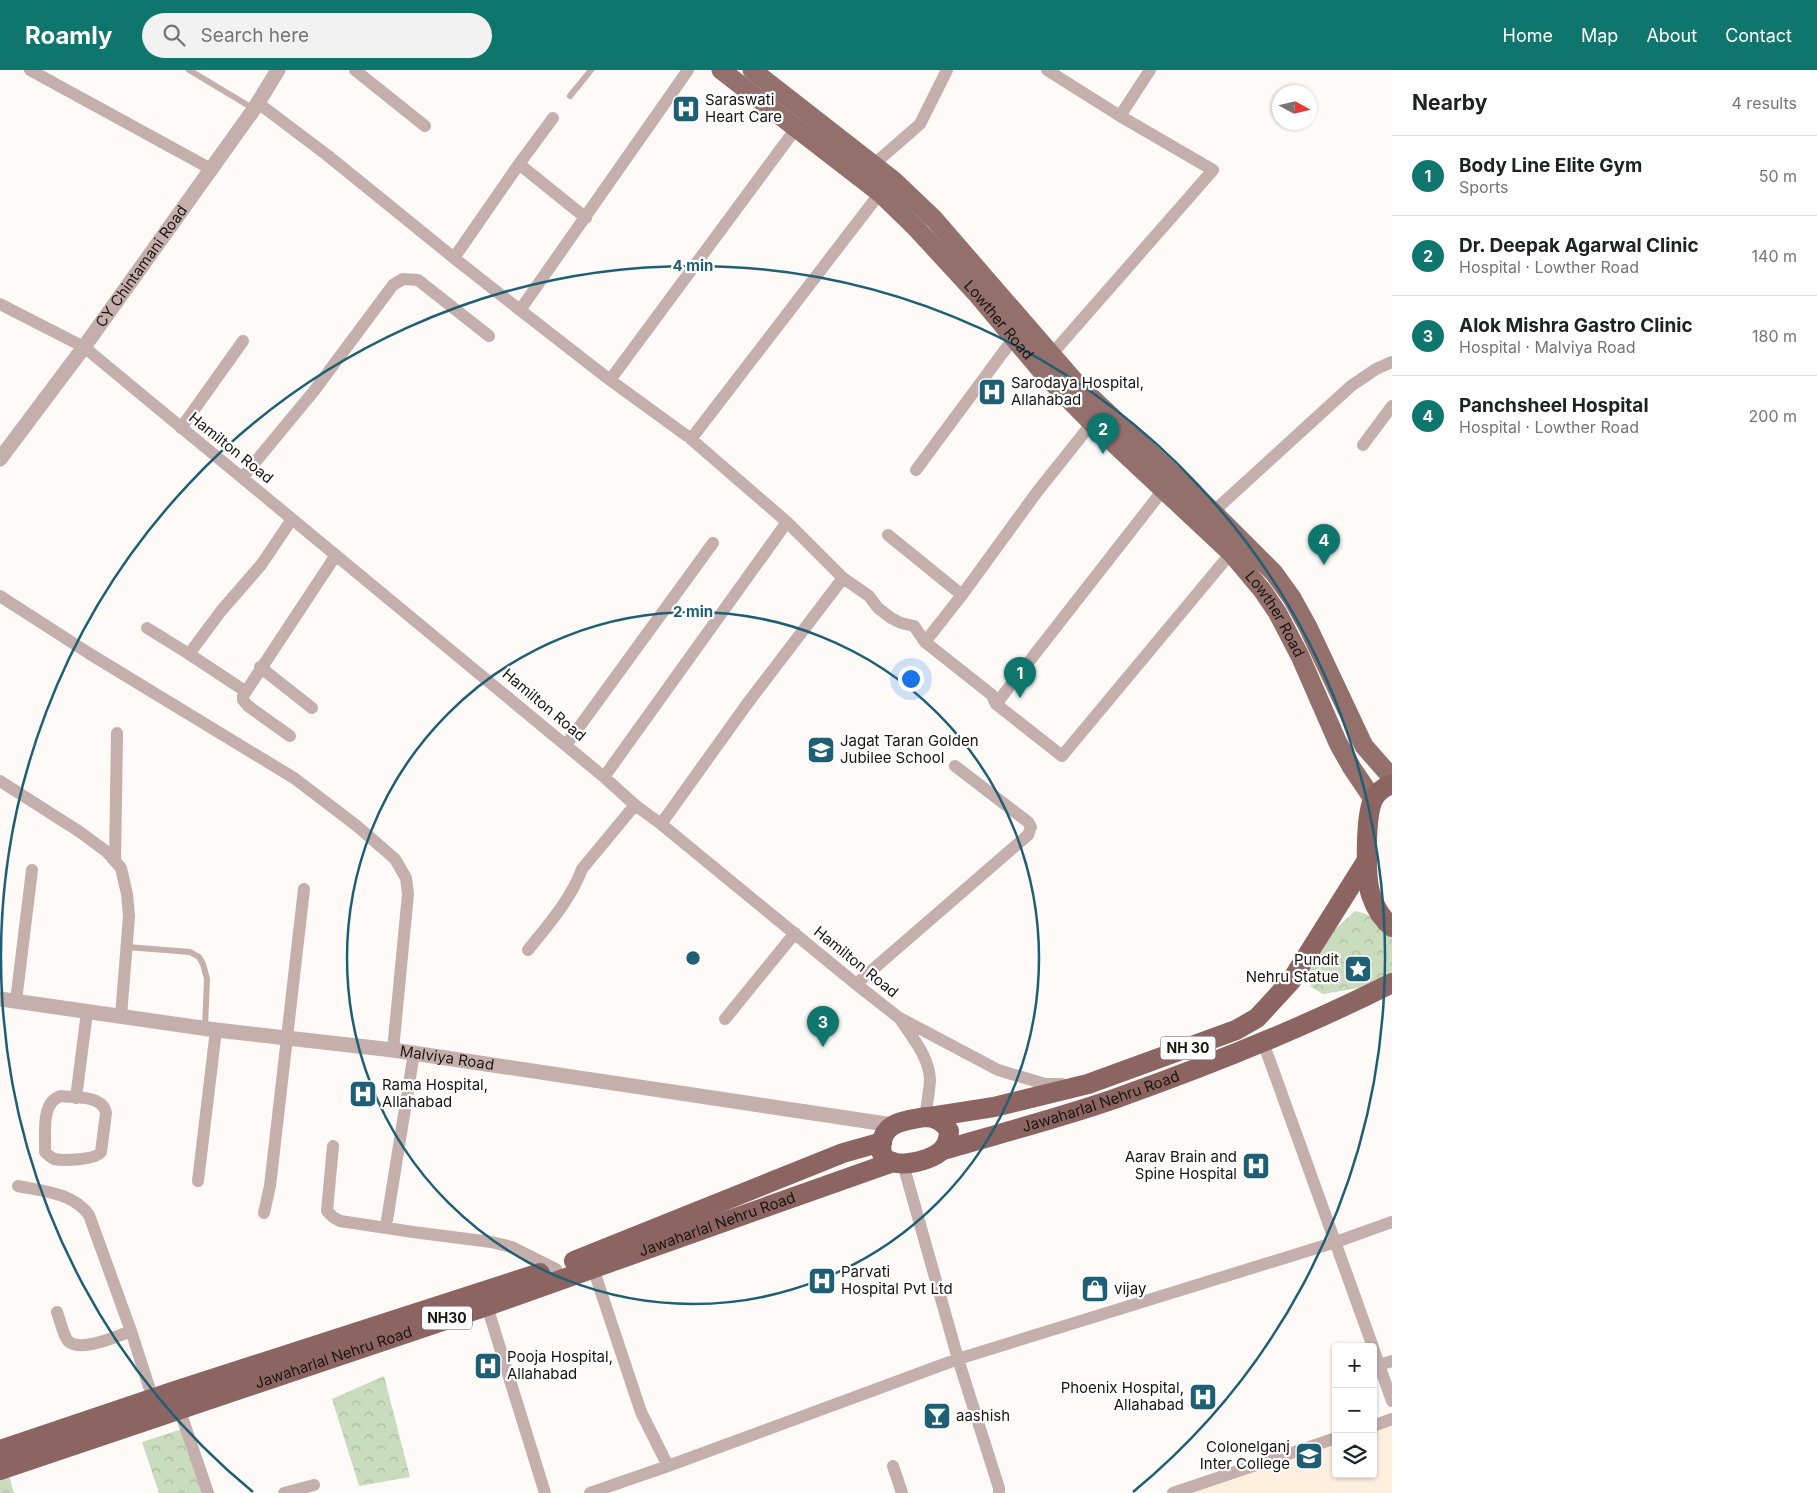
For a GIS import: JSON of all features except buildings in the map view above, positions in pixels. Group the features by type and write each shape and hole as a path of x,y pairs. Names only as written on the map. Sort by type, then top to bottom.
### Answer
{"highway":[{"path":"1392,784 1382,789 1373,799 1369,818 1367,860 1370,893 1378,911 1392,927"},
{"name":"Jawaharlal Nehru Road","path":"893,1125 928,1117 994,1107 1088,1084 1236,1030 1258,1018 1291,981 1367,860"},
{"name":"Jawaharlal Nehru Road","path":"0,1470 178,1408 487,1306 898,1163 912,1164 930,1158 943,1150 1115,1099 1333,1013 1392,983"},
{"path":"928,1117 944,1123 950,1131 948,1141 943,1150"},
{"path":"893,1125 885,1132 881,1151 886,1159 898,1163"},
{"name":"Jawaharlal Nehru Road","path":"0,1450 556,1268 843,1153 882,1142"}],"main road":[{"name":"Lowther Road","path":"721,70 880,193 945,258 1043,373 1092,423 1231,553 1262,590 1277,612 1300,656 1338,743 1373,799"},
{"name":"Lowther Road","path":"752,70 893,180 934,219 1077,384 1213,512 1274,573 1292,598 1308,627 1364,746 1392,778"}],"street":[{"path":"30,70 211,169"},
{"name":"CY Chintamani Road","path":"0,459 84,347 256,106 278,70"},
{"path":"354,70 425,126"},
{"path":"520,310 688,70"},
{"path":"873,165 920,124 947,70"},
{"path":"1120,116 1150,70"},
{"path":"1051,355 1214,170 1120,116 1052,71"},
{"path":"256,106 327,155 520,310 686,436"},
{"path":"454,258 553,118"},
{"path":"610,380 797,127"},
{"path":"519,164 586,218"},
{"path":"880,193 691,439 787,522 843,578 869,596 878,608 891,618 914,626 925,642 992,696 996,704 1062,756 1231,553"},
{"path":"242,478 314,391 393,285 403,279 418,280 489,336"},
{"name":"Hamilton Road","path":"0,304 84,347 566,745 635,805 662,824 856,984 898,1016 998,1070 1045,1084 1088,1084"},
{"path":"916,470 1013,339"},
{"path":"182,428 243,341"},
{"path":"1213,512 1351,386 1376,369 1392,362"},
{"path":"1363,445 1392,406"},
{"path":"925,642 962,595 1036,492 1092,423"},
{"path":"996,704 1163,490"},
{"path":"190,654 221,611 261,564 292,519"},
{"path":"604,777 787,522"},
{"path":"888,535 962,595"},
{"path":"566,745 713,543"},
{"path":"290,736 242,700 245,691 260,667 336,555"},
{"path":"662,824 747,704 843,578"},
{"path":"0,596 90,654 294,778 357,826 395,859 406,878 408,894 393,1050"},
{"path":"147,628 245,691"},
{"path":"260,667 312,708"},
{"path":"115,861 117,733"},
{"path":"856,984 1028,835 1031,827 1028,822 955,766"},
{"path":"1,784 80,832 107,852 121,868 127,894 129,916 121,1016"},
{"path":"528,950 562,906 579,878 582,868 635,805"},
{"path":"16,1000 32,870"},
{"path":"264,1212 270,1186 304,889"},
{"path":"725,1019 794,933"},
{"name":"Malviya Road","path":"0,999 211,1029 393,1050 893,1125"},
{"path":"76,1098 88,1012"},
{"path":"898,1016 924,1056 929,1071 928,1117"},
{"path":"198,1181 211,1029"},
{"path":"1263,1042 1371,1343"},
{"path":"387,1220 414,1053"},
{"path":"57,1097 76,1098 101,1102 105,1107 106,1113 101,1152 97,1156 90,1158 56,1159 48,1156 45,1152 47,1109 57,1097"},
{"path":"333,1146 326,1202 327,1211 333,1218 340,1221 404,1231 491,1242 512,1247 556,1268"},
{"path":"898,1163 1001,1491"},
{"path":"18,1186 69,1198 82,1206 89,1215 131,1331 153,1399"},
{"path":"590,1493 958,1359 1336,1242 1392,1222"},
{"path":"593,1268 640,1412 668,1466"},
{"path":"487,1306 545,1493"},
{"path":"57,1312 68,1340 74,1344 88,1345 131,1331"},
{"path":"1377,1359 1392,1401"},
{"path":"1379,1365 1392,1361"},
{"path":"178,1408 208,1493"},
{"path":"1377,1425 1392,1419"},
{"path":"1173,1493 1332,1439"},
{"path":"893,1466 902,1493"},
{"path":"284,1493 314,1485"}],"lane":[{"path":"189,70 256,106"},
{"path":"570,96 591,70"},
{"path":"127,948 190,952 199,957 207,979 211,1029"}],"shaded area":[{"name":"Colonelganj Inter College","path":"1392,1419 1392,1493 1173,1493 1332,1439 1332,1478 1377,1478 1377,1425"}],"green space":[{"path":"1355,911 1371,916 1392,932 1392,974 1377,985 1323,994 1311,987 1308,975 1333,931"},
{"path":"384,1376 410,1477 359,1486 332,1399"},
{"path":"185,1428 206,1493 159,1493 142,1442"},
{"path":"9,1476 14,1493 0,1493 0,1479"}],"place":[{"name":"Saraswati Heart Care","path":"686,109"},
{"name":"Sarodaya Hospital, Allahabad","path":"992,392"},
{"name":"Dr. Deepak Agarwal Clinic","path":"1103,454"},
{"name":"Panchsheel Hospital","path":"1324,565"},
{"name":"Body Line Elite Gym","path":"1020,698"},
{"name":"Jagat Taran Golden Jubilee School","path":"821,750"},
{"name":"Pundit Nehru Statue","path":"1358,969"},
{"name":"Alok Mishra Gastro Clinic","path":"823,1047"},
{"name":"Rama Hospital, Allahabad","path":"363,1094"},
{"name":"Aarav Brain and Spine Hospital","path":"1256,1166"},
{"name":"Parvati Hospital Pvt Ltd","path":"822,1281"},
{"name":"vijay","path":"1095,1289"},
{"name":"Pooja Hospital, Allahabad","path":"488,1366"},
{"name":"Phoenix Hospital, Allahabad","path":"1203,1397"},
{"name":"aashish","path":"937,1416"},
{"name":"Colonelganj Inter College","path":"1309,1456"}]}
